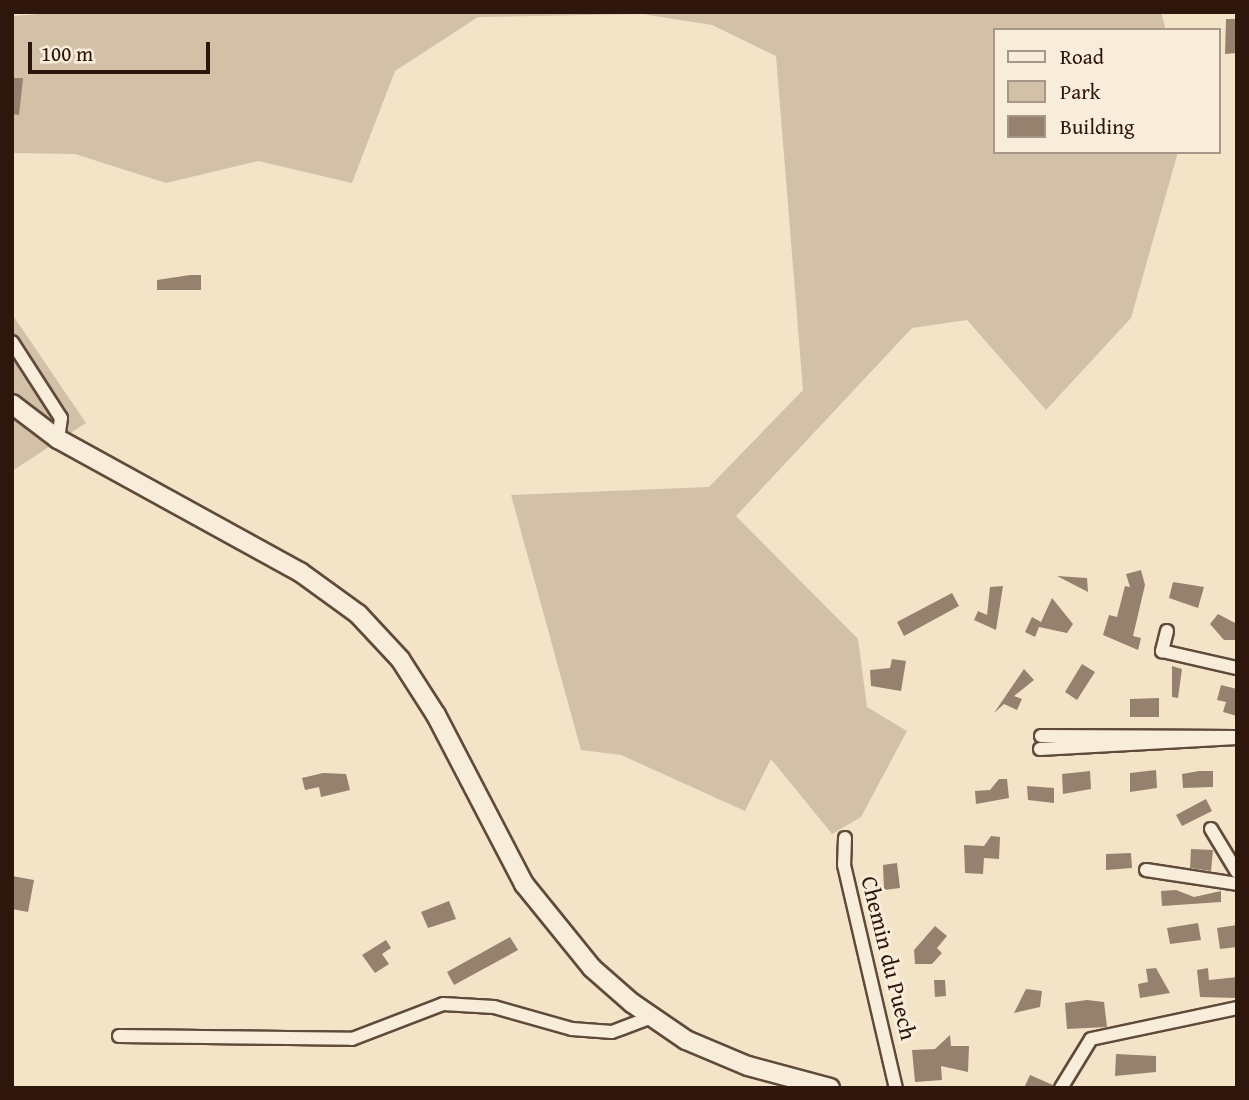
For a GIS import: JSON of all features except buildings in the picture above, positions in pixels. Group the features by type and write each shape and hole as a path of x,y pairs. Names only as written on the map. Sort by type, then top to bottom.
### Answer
{"main road":[{"path":"12,404 58,439 300,572 358,614 400,659 436,715 486,817 556,928 592,968 686,1040 748,1066 830,1088"}],"street":[{"path":"12,342 61,418 58,439"},
{"path":"1167,631 1162,651 1237,668"},
{"path":"1041,742 1237,738"},
{"path":"1211,829 1237,872"},
{"name":"Chemin du Puech","path":"845,838 844,865 896,1088"},
{"path":"1146,870 1237,884"},
{"path":"119,1036 352,1039 443,1004 494,1007 572,1029 612,1032 653,1017"},
{"path":"1061,1088 1091,1039 1237,1008"}],"green space":[{"path":"66,12 1161,12 1165,28 993,28 993,154 1177,154 1131,318 1046,410 967,320 912,328 736,516 858,639 867,707 907,731 861,817 832,834 771,759 745,811 621,755 581,750 511,495 709,487 803,390 776,56 712,25 642,14 478,17 395,71 352,183 258,161 166,183 75,154 12,153 12,16"},
{"path":"12,314 86,423 12,471"}]}
